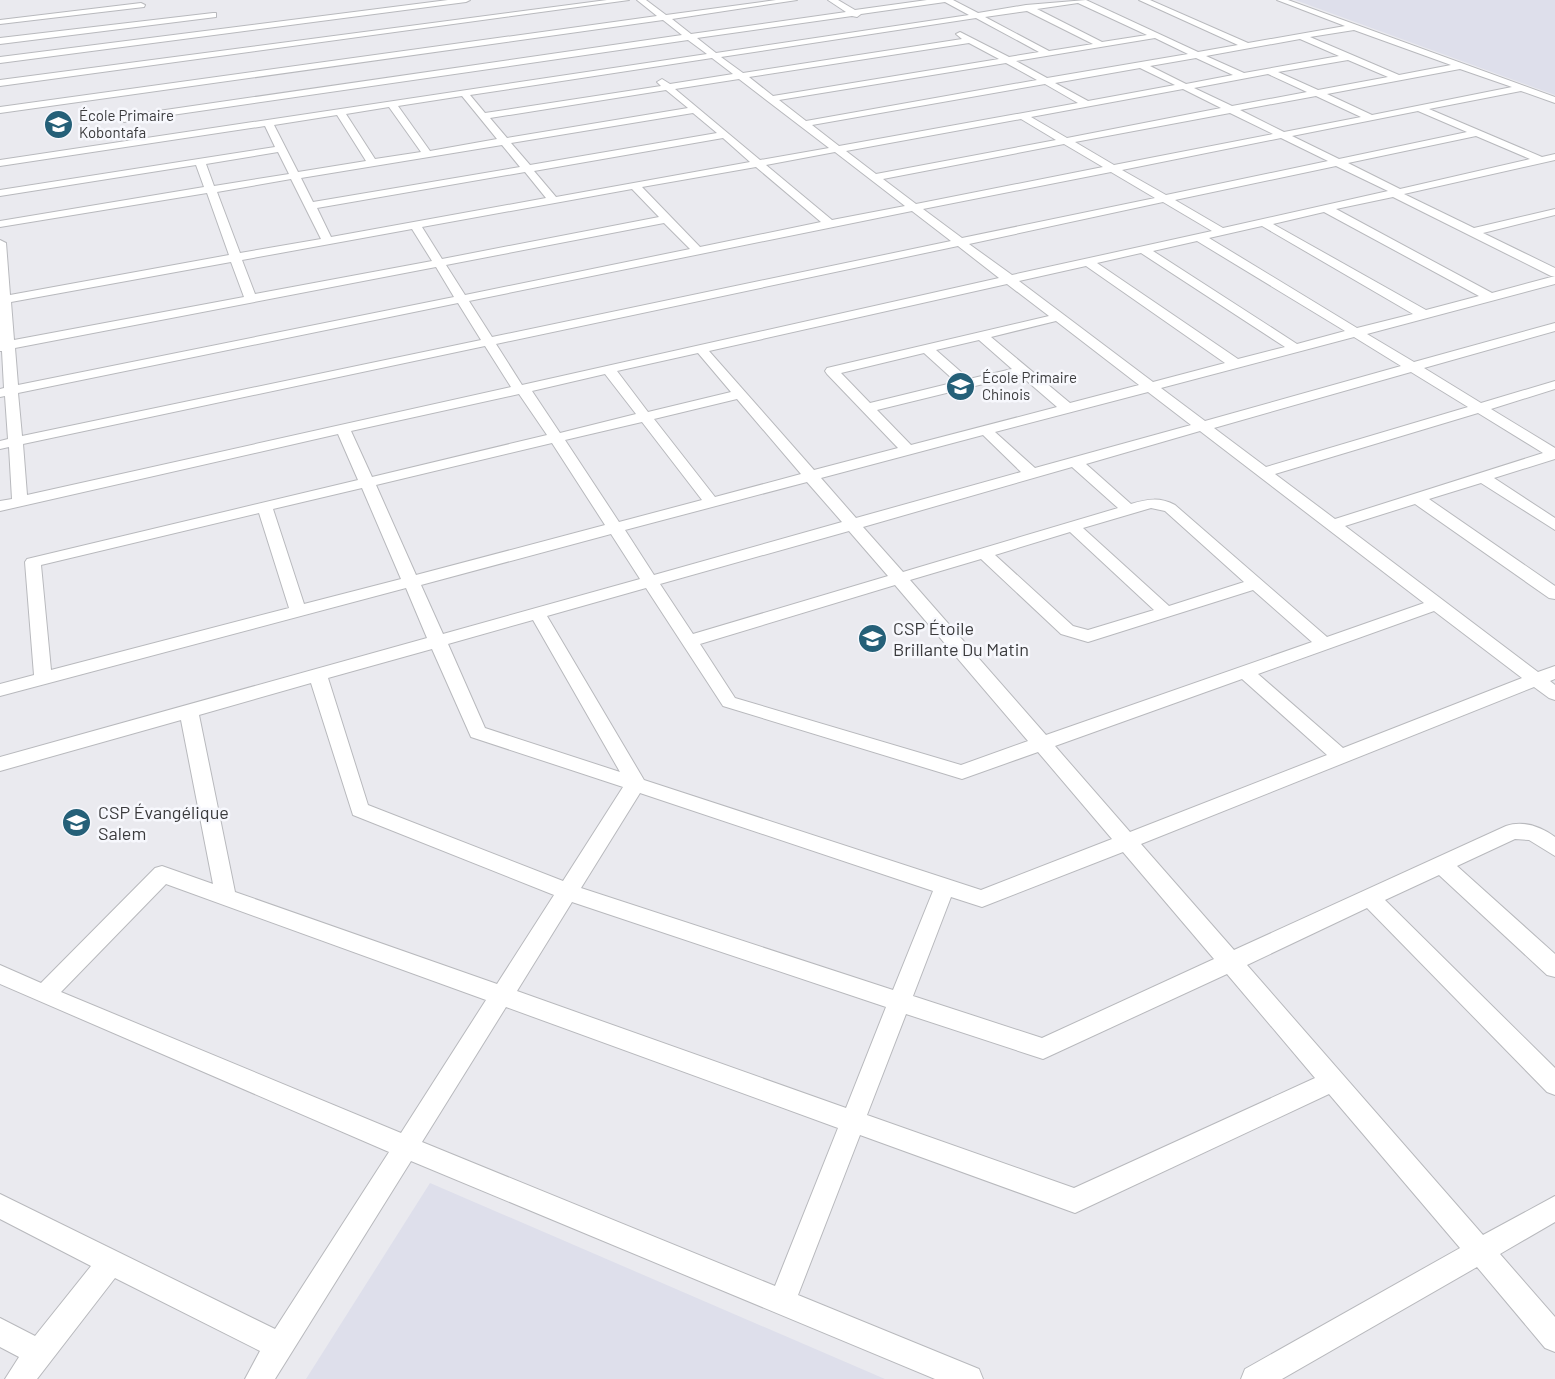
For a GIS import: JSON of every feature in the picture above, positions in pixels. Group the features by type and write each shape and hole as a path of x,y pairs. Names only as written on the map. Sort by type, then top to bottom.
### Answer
{"street":[{"path":"387,0 394,9"},
{"path":"0,60 466,0"},
{"path":"0,163 120,106 625,0"},
{"path":"641,0 1555,694"},
{"path":"120,106 664,18 793,0"},
{"path":"831,0 863,19"},
{"path":"0,110 120,106 689,37 945,0 1047,53"},
{"path":"1011,0 1100,44"},
{"path":"0,83 120,106 268,122 1079,0 1243,76"},
{"path":"1143,0 1250,47"},
{"path":"1281,0 1555,100"},
{"path":"0,22 67,11 140,3 147,23"},
{"path":"0,41 147,23 211,11 221,31"},
{"path":"938,22 1087,104"},
{"path":"872,24 882,30"},
{"path":"804,124 1355,27"},
{"path":"99,29 120,106"},
{"path":"771,99 1154,36"},
{"path":"1302,37 1398,78"},
{"path":"483,116 970,39"},
{"path":"2,299 1348,57"},
{"path":"643,66 830,224"},
{"path":"1143,66 1555,273"},
{"path":"875,177 1460,66"},
{"path":"1268,71 1370,117"},
{"path":"5,392 830,224 916,209 1522,88"},
{"path":"464,93 553,200"},
{"path":"392,104 427,154"},
{"path":"1419,108 1540,160"},
{"path":"0,224 695,110"},
{"path":"340,112 372,163"},
{"path":"1021,116 1222,232"},
{"path":"268,122 327,240"},
{"path":"0,445 1476,133"},
{"path":"310,206 724,135"},
{"path":"0,193 281,148"},
{"path":"0,506 1555,158"},
{"path":"200,161 251,299"},
{"path":"634,185 698,251"},
{"path":"1327,209 1490,297"},
{"path":"1473,232 1555,212"},
{"path":"1537,216 1555,225"},
{"path":"4,346 667,219"},
{"path":"1264,223 1423,314"},
{"path":"415,225 489,342 557,437 729,702 962,772 1437,604"},
{"path":"1199,237 1555,454"},
{"path":"0,243 5,392 15,442 20,502"},
{"path":"1144,250 1295,348"},
{"path":"1088,262 1236,364"},
{"path":"0,690 1555,280"},
{"path":"908,450 832,372 1059,317"},
{"path":"0,764 1555,327"},
{"path":"982,336 1067,408"},
{"path":"701,349 1555,1338"},
{"path":"927,349 966,384"},
{"path":"609,370 711,502"},
{"path":"867,408 1023,370"},
{"path":"1263,473 1555,385"},
{"path":"43,679 33,562 740,394"},
{"path":"343,429 478,732 982,898 1555,672"},
{"path":"985,430 1032,474"},
{"path":"1333,525 1555,454"},
{"path":"1075,462 1128,509"},
{"path":"1482,477 1555,525"},
{"path":"1417,498 1555,594"},
{"path":"690,642 1150,503 1162,504 1325,644"},
{"path":"265,507 298,611"},
{"path":"1072,526 1166,612"},
{"path":"984,553 1066,630 1076,635 1101,633 1255,584"},
{"path":"537,613 636,783"},
{"path":"1245,672 1341,757"},
{"path":"318,675 360,810 567,892 1043,1049 1513,831 1534,833 1555,848"},
{"path":"189,711 226,897"},
{"path":"259,1379 636,783"},
{"path":"1442,865 1555,968"},
{"path":"44,995 162,874 1076,1202 1333,1081"},
{"path":"782,1302 945,886"},
{"path":"1370,898 1555,1084"},
{"path":"0,974 44,995 405,1148 969,1379"},
{"path":"0,1206 279,1347"},
{"path":"1255,1379 1555,1208"},
{"path":"19,1379 111,1262"},
{"path":"0,1332 39,1353"}],"shaded area":[{"path":"1295,0 1555,0 1555,95"},
{"path":"430,1183 885,1379 306,1379"}],"place":[{"name":"École Primaire Kobontafa","path":"58,125"},
{"name":"École Primaire Chinois","path":"961,387"},
{"name":"CSP Étoile Brillante Du Matin","path":"872,639"},
{"name":"CSP Évangélique Salem","path":"77,823"}]}
